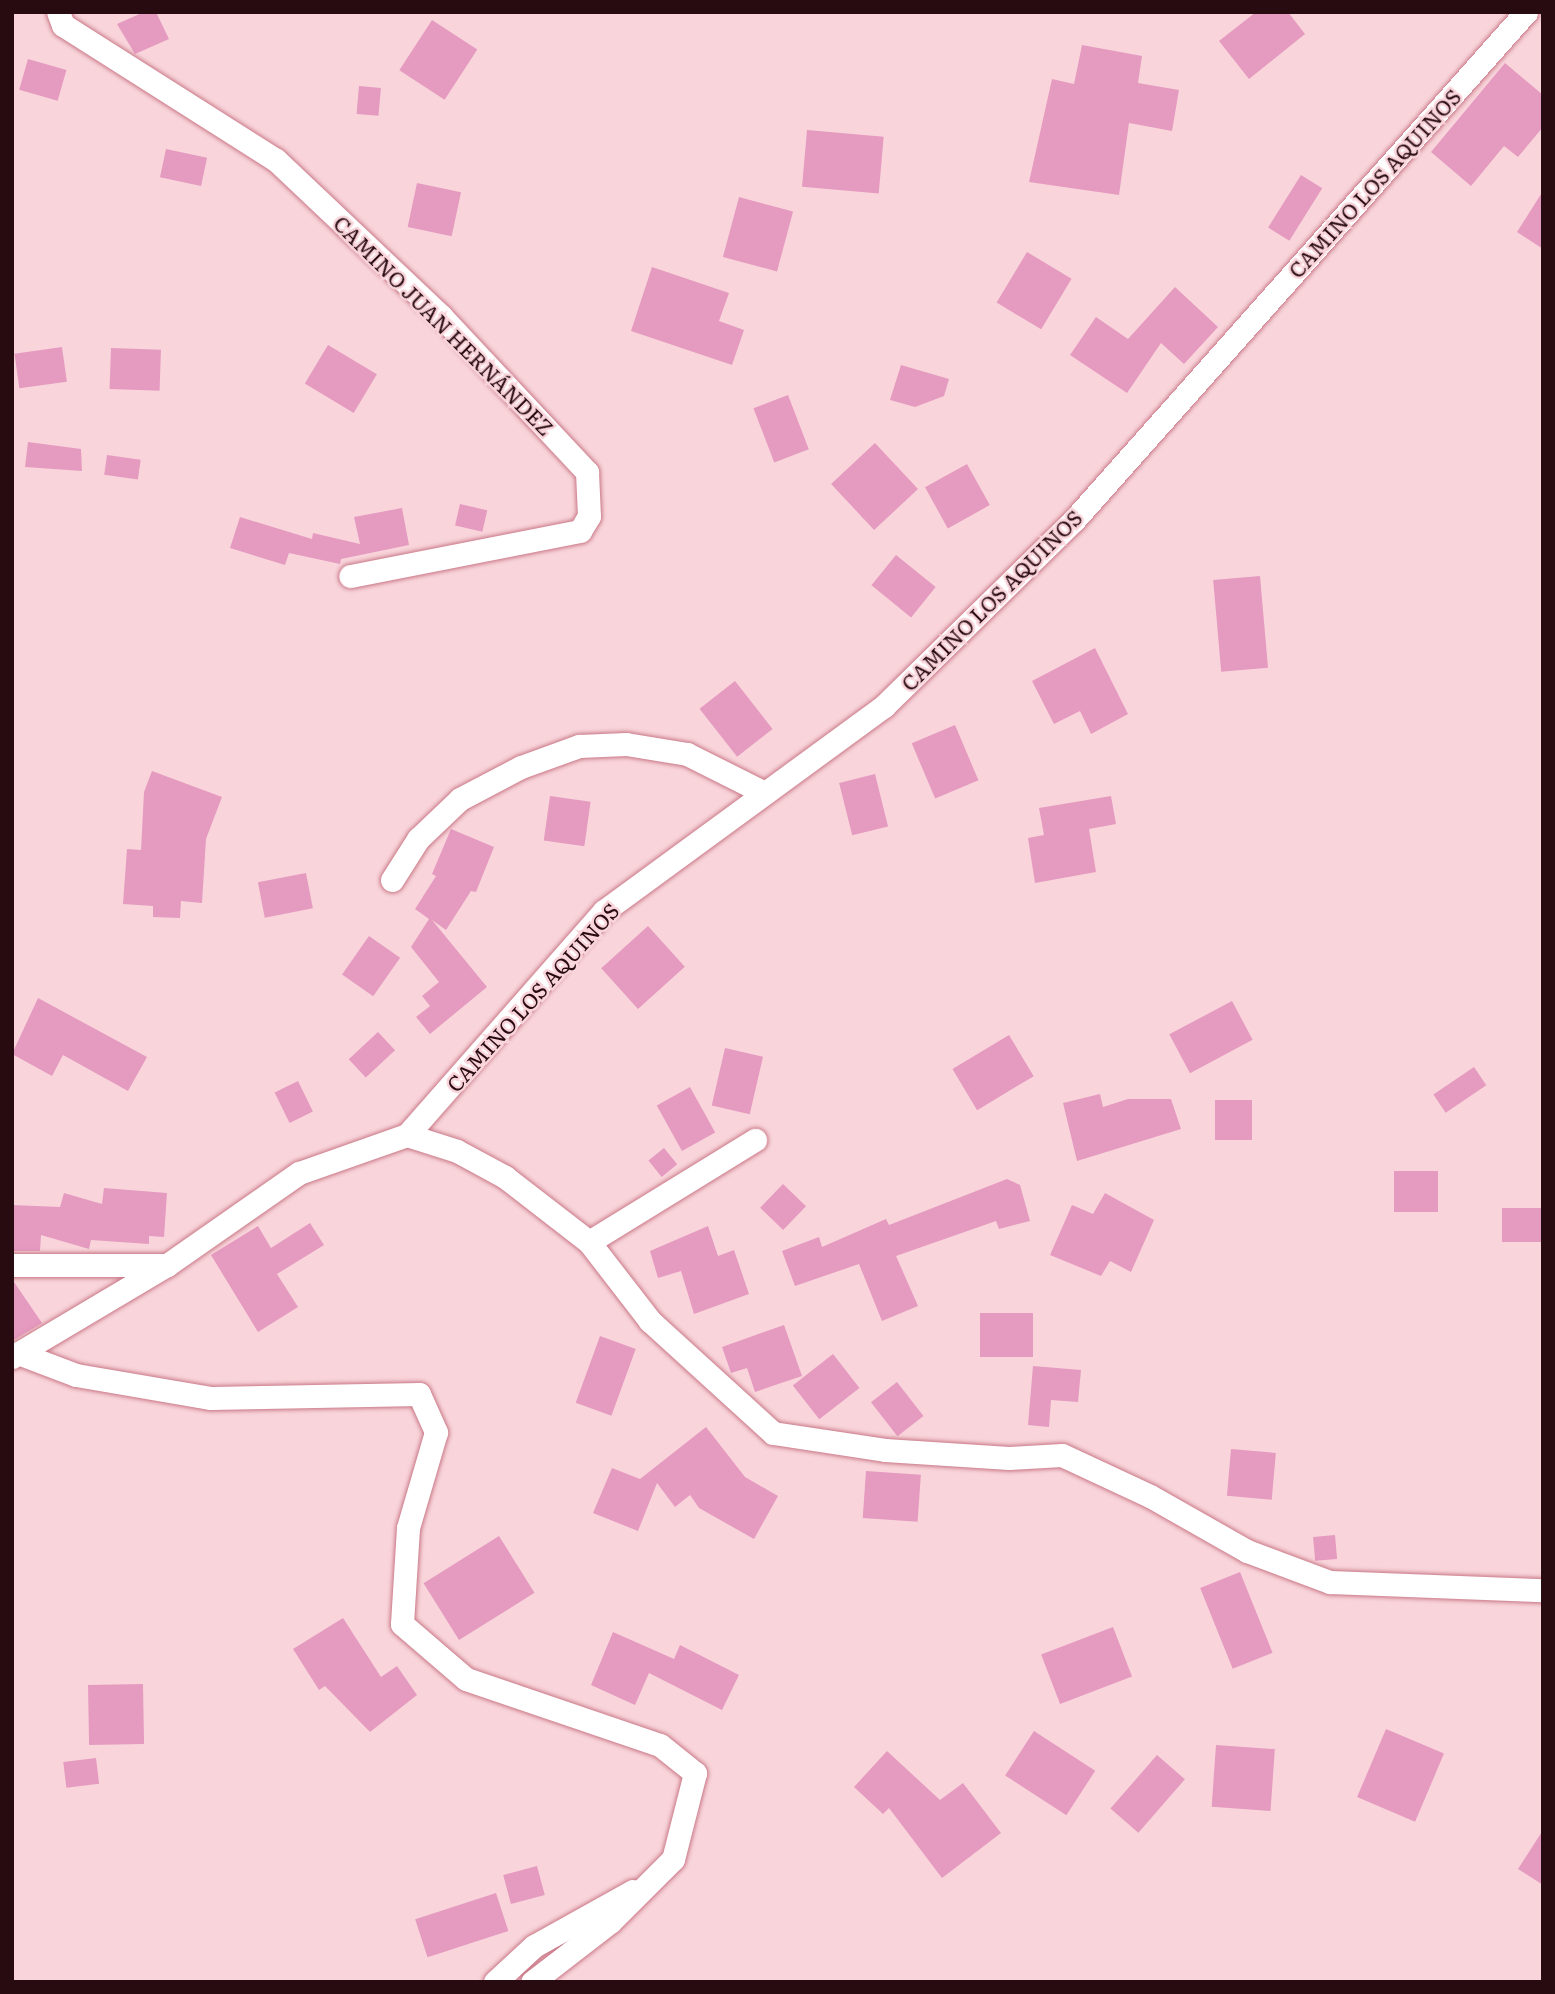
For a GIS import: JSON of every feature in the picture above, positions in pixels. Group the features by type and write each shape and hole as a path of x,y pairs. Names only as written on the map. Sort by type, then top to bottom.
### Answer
{"street":[{"name":"CAMINO JUAN HERNÁNDEZ","path":"58,12 63,25 276,160 441,316 587,472 589,516 580,531 350,576"},
{"name":"CAMINO LOS AQUINOS","path":"407,1135 604,911 884,706 1074,520 1526,12"},
{"path":"392,880 418,839 460,799 521,767 579,746 626,744 687,754 765,793"},
{"path":"15,1355 167,1265 299,1173 407,1135 457,1151 505,1177 589,1242 650,1321 773,1433 885,1450 1009,1458 1062,1455 1150,1496 1247,1551 1331,1582 1543,1590"},
{"path":"589,1242 755,1140"},
{"path":"12,1265 167,1265"},
{"path":"15,1355 76,1375 211,1398 419,1394 436,1432 408,1528 402,1624 466,1679 660,1745 695,1773 673,1859 610,1922 533,1982"},
{"path":"495,1982 534,1946 584,1914 648,1884"}],"building":[{"path":"144,12 156,12 169,39 135,54 117,24"},
{"path":"1256,12 1288,12 1305,34 1249,79 1219,41"},
{"path":"432,20 477,49 445,100 399,70"},
{"path":"1082,45 1142,56 1138,83 1179,90 1172,131 1129,123 1119,195 1029,182 1052,79 1074,84"},
{"path":"28,59 66,70 58,101 19,90"},
{"path":"1505,63 1543,95 1543,127 1518,157 1504,146 1471,186 1431,152"},
{"path":"359,86 381,88 378,116 357,114"},
{"path":"807,130 884,137 879,193 802,187"},
{"path":"166,149 207,158 201,186 160,177"},
{"path":"1301,175 1322,188 1289,241 1268,228"},
{"path":"417,183 461,192 452,236 408,227"},
{"path":"1543,191 1543,249 1517,232"},
{"path":"739,197 793,211 777,271 723,257"},
{"path":"1027,252 1072,279 1041,329 997,303"},
{"path":"652,267 729,293 719,321 744,330 732,365 631,331"},
{"path":"1175,287 1218,327 1184,364 1161,343 1127,393 1070,355 1096,317 1128,339"},
{"path":"328,345 377,374 354,413 305,384"},
{"path":"62,347 67,382 19,388 14,354"},
{"path":"111,348 161,350 160,391 110,389"},
{"path":"901,365 949,379 944,396 915,407 890,400"},
{"path":"788,395 809,449 774,462 753,408"},
{"path":"28,442 81,449 82,471 25,467"},
{"path":"875,443 918,489 874,530 831,484"},
{"path":"107,455 141,460 138,480 104,475"},
{"path":"967,464 990,505 948,528 925,487"},
{"path":"460,504 487,510 482,532 455,525"},
{"path":"402,508 409,545 341,559 340,564 289,553 285,565 230,548 240,517 312,539 313,533 360,544 354,517"},
{"path":"896,555 936,587 911,617 871,585"},
{"path":"1260,576 1268,668 1221,672 1213,580"},
{"path":"1095,648 1128,714 1091,734 1080,711 1054,724 1032,681"},
{"path":"735,681 773,729 737,757 700,709"},
{"path":"955,725 978,780 935,799 912,743"},
{"path":"152,771 222,797 206,839 202,903 181,901 180,918 153,917 153,906 123,904 127,849 141,850 144,792"},
{"path":"875,774 888,826 852,835 839,783"},
{"path":"550,796 591,802 584,846 544,841"},
{"path":"1111,796 1116,824 1089,829 1096,872 1035,883 1028,838 1044,835 1039,808"},
{"path":"451,829 494,847 476,892 471,891 446,930 432,920 487,987 430,1034 416,1017 430,1006 422,996 439,982 411,947 429,919 415,909 436,876 432,874"},
{"path":"306,873 313,908 265,918 258,882"},
{"path":"648,926 685,967 638,1009 601,968"},
{"path":"369,936 400,958 373,996 342,975"},
{"path":"38,998 147,1057 128,1091 63,1055 52,1076 12,1054"},
{"path":"1232,1001 1253,1040 1190,1073 1169,1034"},
{"path":"378,1032 395,1050 366,1078 349,1059"},
{"path":"1009,1035 1034,1076 977,1110 952,1069"},
{"path":"725,1048 763,1057 750,1114 712,1105"},
{"path":"1474,1067 1486,1085 1446,1113 1433,1094"},
{"path":"298,1081 313,1112 290,1123 275,1092"},
{"path":"690,1087 715,1132 682,1151 657,1105"},
{"path":"1100,1094 1103,1107 1128,1099 1171,1099 1181,1129 1077,1161 1063,1103"},
{"path":"1215,1100 1252,1100 1252,1140 1215,1140"},
{"path":"664,1148 677,1164 662,1177 648,1161"},
{"path":"1394,1171 1438,1171 1438,1212 1394,1212"},
{"path":"1007,1179 1020,1185 1030,1221 999,1229 996,1221 896,1256 918,1306 882,1321 859,1264 795,1286 782,1251 819,1237 822,1247 886,1219 889,1225"},
{"path":"783,1184 806,1206 783,1230 760,1208"},
{"path":"104,1188 167,1193 164,1237 149,1236 149,1244 91,1240 89,1249 41,1235 40,1251 12,1251 12,1205 60,1207 64,1193 102,1204"},
{"path":"1105,1193 1154,1220 1131,1272 1110,1261 1101,1276 1050,1255 1072,1205 1093,1214"},
{"path":"1502,1208 1543,1208 1543,1242 1502,1242"},
{"path":"310,1223 324,1245 277,1274 298,1307 258,1332 211,1255 258,1226 271,1248"},
{"path":"708,1226 718,1256 734,1250 749,1294 694,1314 681,1271 658,1278 650,1251"},
{"path":"12,1279 42,1323 12,1341"},
{"path":"980,1313 1033,1313 1033,1357 980,1357"},
{"path":"784,1325 802,1376 755,1392 747,1368 731,1373 722,1347"},
{"path":"600,1336 636,1349 611,1416 576,1403"},
{"path":"833,1354 859,1388 819,1419 793,1385"},
{"path":"1033,1366 1081,1370 1078,1402 1051,1400 1049,1427 1028,1425"},
{"path":"897,1382 923,1416 897,1436 871,1402"},
{"path":"706,1427 745,1477 778,1496 754,1539 699,1508 690,1495 675,1507 657,1483 638,1531 593,1513 612,1468 640,1479"},
{"path":"1231,1449 1276,1453 1272,1500 1227,1496"},
{"path":"866,1471 921,1475 918,1522 863,1518"},
{"path":"1335,1535 1337,1559 1315,1561 1313,1537"},
{"path":"499,1536 535,1593 459,1640 424,1583"},
{"path":"1240,1572 1273,1653 1233,1669 1200,1588"},
{"path":"343,1618 381,1677 397,1666 417,1695 370,1732 325,1686 319,1690 293,1649"},
{"path":"1113,1627 1132,1676 1060,1704 1041,1655"},
{"path":"613,1632 674,1659 680,1645 739,1675 722,1710 649,1673 635,1705 591,1685"},
{"path":"143,1684 144,1744 89,1745 88,1685"},
{"path":"1386,1729 1444,1754 1415,1822 1357,1797"},
{"path":"1034,1731 1095,1771 1066,1815 1005,1775"},
{"path":"1216,1745 1275,1749 1271,1811 1212,1807"},
{"path":"887,1751 940,1800 963,1783 1001,1833 942,1878 889,1808 883,1814 854,1787"},
{"path":"1157,1755 1185,1779 1138,1833 1110,1809"},
{"path":"96,1758 99,1784 66,1788 63,1762"},
{"path":"1543,1830 1543,1885 1518,1869"},
{"path":"537,1866 545,1895 511,1904 503,1875"},
{"path":"496,1893 508,1931 428,1957 415,1919"}]}
